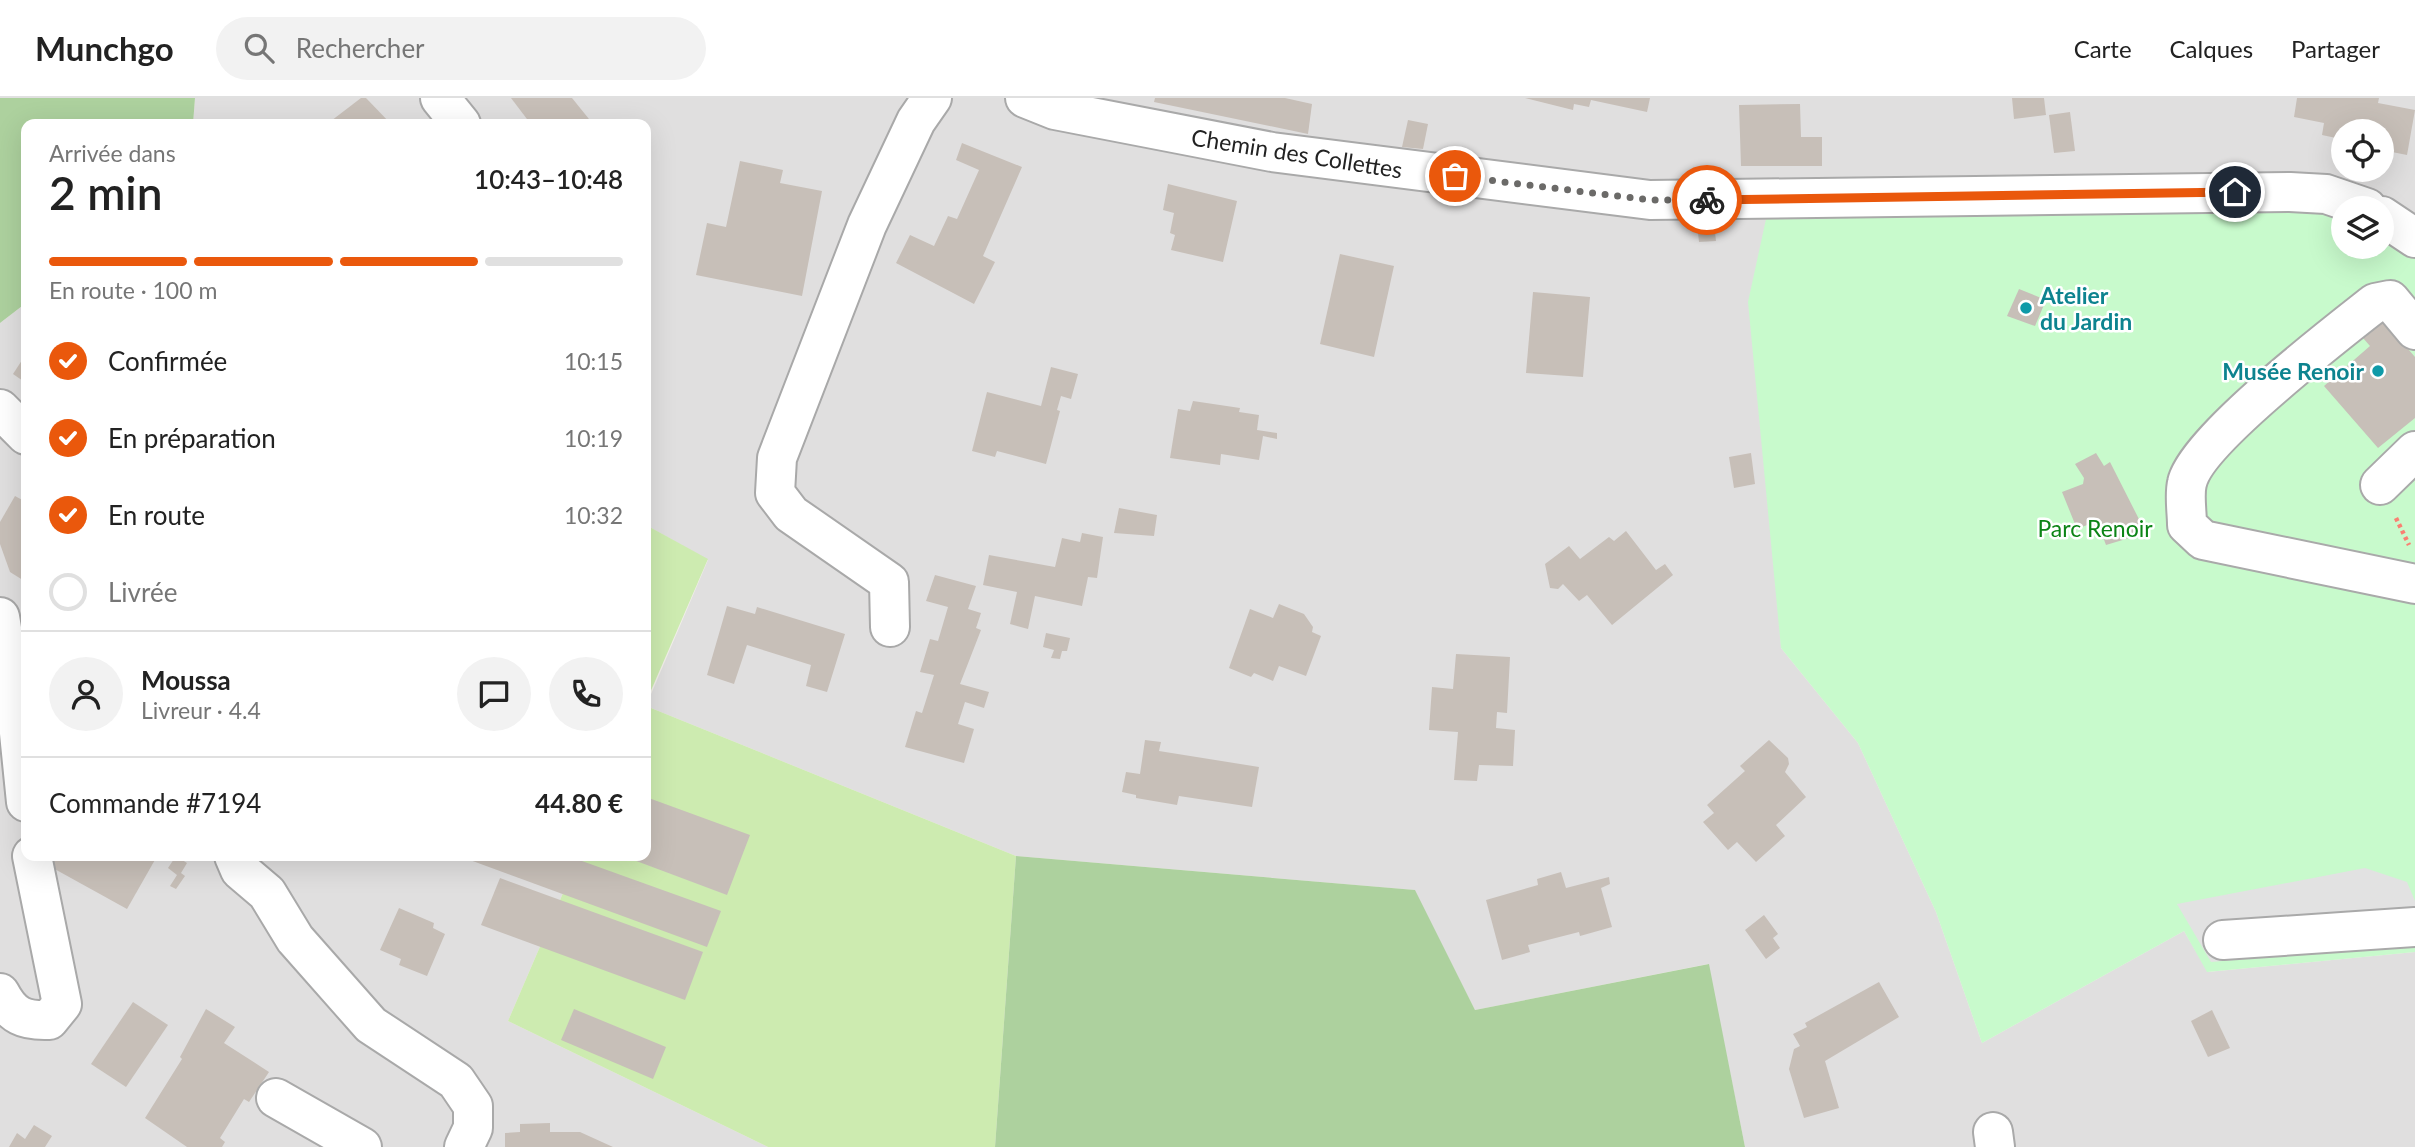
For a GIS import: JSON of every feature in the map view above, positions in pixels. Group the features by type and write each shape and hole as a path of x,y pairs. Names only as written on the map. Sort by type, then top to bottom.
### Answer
{"street":[{"path":"440,98 457,119"},
{"path":"890,626 889,582 791,514 775,493 776,458 867,225 916,121 932,98"},
{"name":"Chemin des Collettes","path":"1025,98 1055,110 1272,152 1650,200 2290,192 2332,196"},
{"path":"2394,224 2415,238"},
{"path":"2415,330 2390,300 2375,303 2283,378 2213,442 2187,481 2187,525 2203,540 2415,584"},
{"path":"0,409 21,430"},
{"path":"2380,485 2415,451"},
{"path":"21,622 0,615 21,753"},
{"path":"0,993 9,1010 27,1021 49,1020 62,1004 33,861"},
{"path":"236,861 240,870 267,893 295,939 371,1025 456,1081 473,1107 473,1128 464,1147"},
{"path":"2223,940 2415,927"},
{"path":"276,1098 362,1147"}],"path":[{"path":"2380,485 2409,546"}],"shaded area":[{"path":"195,98 2415,98 2415,252 2394,232 2394,196 2331,196 2331,208 2296,199 1766,219 1781,648 1858,743 1936,912 1982,1043 2184,931 2208,972 2415,952 2415,1147 1745,1147 1708,964 1475,1010 1414,890 1016,856 651,708 651,694 708,560 651,528 651,119 193,119"},
{"path":"21,307 21,861 577,861 508,1021 768,1147 0,1147 0,323"},
{"path":"2365,868 2407,882 2415,901 2415,944 2211,962 2177,904"}],"green space":[{"path":"0,98 195,98 193,119 21,119 21,307 0,323"},
{"name":"Parc Renoir","path":"2296,199 2331,206 2331,259 2394,259 2394,232 2415,252 2415,952 2207,972 2184,931 1982,1043 1936,912 1858,743 1781,648 1748,302 1766,219"},
{"path":"651,528 708,559 651,690"},
{"path":"651,708 1016,856 995,1147 768,1147 508,1021 577,861 651,861"},
{"path":"1016,856 1415,890 1475,1010 1709,964 1745,1147 995,1147"}],"building":[{"path":"361,98 366,98 386,119 334,119"},
{"path":"511,98 572,98 589,119 527,119"},
{"path":"1155,98 1285,98 1312,104 1308,134 1154,102"},
{"path":"1525,98 1650,98 1647,112 1591,100 1589,107 1574,104 1573,110"},
{"path":"2012,98 2044,98 2046,115 2014,119"},
{"path":"2297,98 2379,98 2378,103 2415,110 2407,155 2394,152 2394,119 2331,119 2331,137 2322,135 2324,123 2294,117"},
{"path":"1800,104 1801,137 1822,137 1822,166 1741,166 1739,105"},
{"path":"2070,112 2075,151 2054,153 2049,115"},
{"path":"1408,120 1428,124 1423,149 1402,147"},
{"path":"962,143 1022,167 983,256 995,262 974,304 896,263 910,235 934,246 948,216 957,219 979,170 956,160"},
{"path":"740,161 783,170 780,183 822,191 802,296 696,275 707,223 726,227"},
{"path":"1168,184 1237,201 1223,262 1171,250 1175,235 1170,233 1174,213 1163,210"},
{"path":"1714,223 1716,241 1699,242 1697,224"},
{"path":"1340,254 1394,266 1374,357 1320,344"},
{"name":"Atelier du Jardin","path":"2019,289 2046,300 2035,326 2007,316"},
{"path":"1533,292 1590,297 1583,377 1526,373"},
{"name":"Musée Renoir","path":"2384,321 2415,357 2415,418 2378,448 2324,386 2370,346 2363,338"},
{"path":"21,362 21,380 13,374"},
{"path":"1051,367 1078,374 1071,399 1061,396 1057,410 1060,411 1046,464 997,451 995,457 972,451 987,392 1041,406"},
{"path":"1193,401 1240,408 1239,412 1259,415 1257,430 1277,433 1277,439 1263,436 1259,460 1221,454 1220,465 1170,458 1178,409 1190,411"},
{"path":"1751,453 1755,484 1734,488 1729,457"},
{"path":"2096,453 2104,466 2110,462 2146,533 2106,545 2097,521 2077,529 2062,492 2083,484 2084,478 2075,464"},
{"path":"15,496 21,499 21,579 10,572 0,544 0,522"},
{"path":"1119,508 1157,515 1154,536 1114,533"},
{"path":"1626,531 1656,570 1665,564 1673,575 1612,625 1587,595 1579,601 1563,584 1558,589 1550,588 1545,564 1569,546 1580,559 1609,537 1614,541"},
{"path":"1082,533 1103,537 1097,578 1088,577 1082,606 1035,596 1028,629 1010,624 1017,592 983,585 989,555 1055,567 1062,538 1080,542"},
{"path":"935,575 976,586 968,609 981,613 976,628 981,630 960,684 989,692 984,708 965,702 958,724 974,729 964,763 905,747 916,711 922,713 934,675 920,672 930,639 938,641 948,607 926,601"},
{"path":"1279,604 1304,614 1313,627 1312,632 1321,636 1306,676 1279,666 1273,681 1254,673 1251,677 1229,668 1250,609 1273,618"},
{"path":"727,606 755,614 757,607 845,634 827,692 806,686 811,665 747,645 734,684 707,675"},
{"path":"1046,633 1070,638 1067,651 1062,651 1060,659 1051,658 1054,650 1043,647"},
{"path":"1456,654 1510,657 1507,713 1497,712 1496,728 1515,730 1513,766 1479,765 1477,781 1454,780 1458,732 1429,730 1432,687 1453,689"},
{"path":"1145,740 1161,742 1159,751 1259,767 1252,807 1179,796 1177,805 1136,798 1136,795 1122,792 1126,772 1140,774"},
{"path":"1769,740 1788,758 1789,764 1785,772 1806,797 1776,825 1785,836 1756,862 1737,842 1728,850 1703,822 1714,813 1707,805 1745,771 1740,766"},
{"path":"651,799 750,835 727,895 636,861 651,861"},
{"path":"54,861 154,861 127,909 51,867"},
{"path":"173,861 187,863 181,873 185,876 176,889 170,886 177,875 168,868"},
{"path":"473,861 582,861 721,911 707,947"},
{"path":"1561,872 1566,888 1609,877 1610,884 1601,888 1612,927 1528,945 1530,952 1502,960 1486,900 1538,885 1537,879"},
{"path":"500,878 703,952 685,1000 481,925"},
{"path":"399,908 434,923 433,928 445,934 427,976 399,965 401,959 380,950"},
{"path":"1764,915 1778,934 1773,938 1780,948 1766,959 1745,930"},
{"path":"1879,982 1899,1017 1825,1061 1839,1108 1804,1118 1789,1069 1794,1049 1800,1046 1793,1034 1807,1027 1805,1023"},
{"path":"133,1002 168,1025 126,1087 91,1064"},
{"path":"206,1009 235,1027 224,1043 269,1072 249,1102 244,1099 220,1138 225,1142 222,1147 187,1147 145,1118 182,1059 180,1057"},
{"path":"574,1009 666,1047 653,1079 561,1040"},
{"path":"2212,1010 2230,1048 2208,1057 2191,1021"},
{"path":"550,1123 550,1132 580,1132 613,1147 505,1147 505,1133 520,1132 520,1124"},
{"path":"34,1125 52,1136 45,1147 9,1147 17,1133 25,1139"}],"way so far":[{"path":"1455,176 1650,200 1707,200"}],"place":[{"name":"Atelier du Jardin","path":"2026,308"},
{"name":"Musée Renoir","path":"2378,371"}],"route":[{"path":"1707,200 2235,192"}]}
